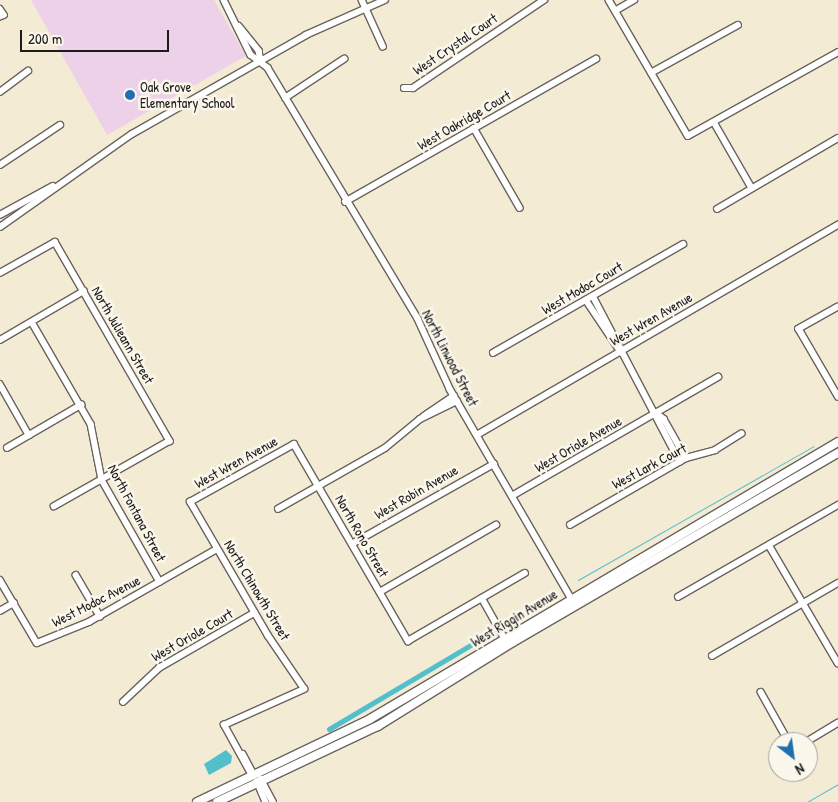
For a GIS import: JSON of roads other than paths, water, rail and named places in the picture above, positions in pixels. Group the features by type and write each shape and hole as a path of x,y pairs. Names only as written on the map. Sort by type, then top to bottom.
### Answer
{"main road":[{"name":"West Riggin Avenue","path":"197,802 252,773 315,746 446,675 504,637 571,597 838,442"},
{"path":"804,473 838,449"},
{"name":"West Riggin Avenue","path":"217,802 259,780 378,726 576,606 838,453"},
{"path":"259,780 315,746"},
{"path":"209,802 249,780 252,773"}],"street":[{"name":"North Linwood Street","path":"224,0 239,26 259,51 261,61 285,98 345,202 418,319 456,399 576,606"},
{"path":"362,0 383,46"},
{"path":"0,227 55,185 124,139 320,28 385,0"},
{"name":"West Crystal Court","path":"404,88 413,88 544,0"},
{"path":"609,0 688,136 838,52"},
{"path":"615,11 634,0"},
{"path":"0,9 2,16"},
{"path":"651,74 738,25"},
{"path":"285,98 344,59"},
{"name":"West Oakridge Court","path":"345,202 596,59"},
{"path":"0,92 28,71"},
{"path":"714,122 752,188"},
{"path":"0,165 60,125"},
{"path":"474,128 520,208"},
{"path":"717,209 838,139"},
{"path":"0,214 55,185"},
{"name":"West Wren Avenue","path":"476,435 838,225"},
{"name":"North Julieann Street","path":"0,273 55,242 170,441 102,480"},
{"name":"West Modoc Court","path":"493,353 683,244"},
{"path":"0,340 84,292"},
{"path":"593,296 620,352"},
{"path":"586,300 620,352 656,413 680,462"},
{"path":"837,392 799,329 838,307"},
{"name":"North Fontana Street","path":"32,322 81,405 94,433 102,480 160,582"},
{"path":"656,413 718,377"},
{"path":"0,384 29,435"},
{"path":"278,509 385,448 423,418 456,399"},
{"path":"6,448 81,405"},
{"path":"656,413 664,419 686,458"},
{"name":"West Oriole Avenue","path":"512,496 656,413"},
{"name":"West Lark Court","path":"570,525 686,458 741,434"},
{"name":"West Wren Avenue","path":"190,502 294,444"},
{"name":"North Rono Street","path":"294,444 408,641 482,598"},
{"name":"West Robin Avenue","path":"352,544 494,464"},
{"path":"54,507 102,480"},
{"name":"North Chinowth Street","path":"190,502 254,613 304,689 224,725 244,754 252,773"},
{"path":"678,597 838,505"},
{"path":"380,592 496,524"},
{"path":"769,544 838,663"},
{"name":"West Modoc Avenue","path":"14,603 36,644 100,616 217,549"},
{"path":"504,637 482,598 525,573"},
{"path":"76,576 100,616"},
{"path":"0,580 14,603 0,611"},
{"path":"712,656 838,583"},
{"name":"West Oriole Court","path":"124,702 158,668 254,613"},
{"path":"761,692 783,732"},
{"path":"818,735 838,723"},
{"path":"259,780 269,801"}],"water":[{"path":"226,750 232,756 231,763 209,775 204,764"}],"waterway":[{"path":"578,580 814,446"},
{"path":"509,621 555,593"},
{"path":"329,729 489,634"},
{"path":"807,802 838,784"}],"place":[{"name":"Oak Grove Elementary School","path":"130,95"}]}
